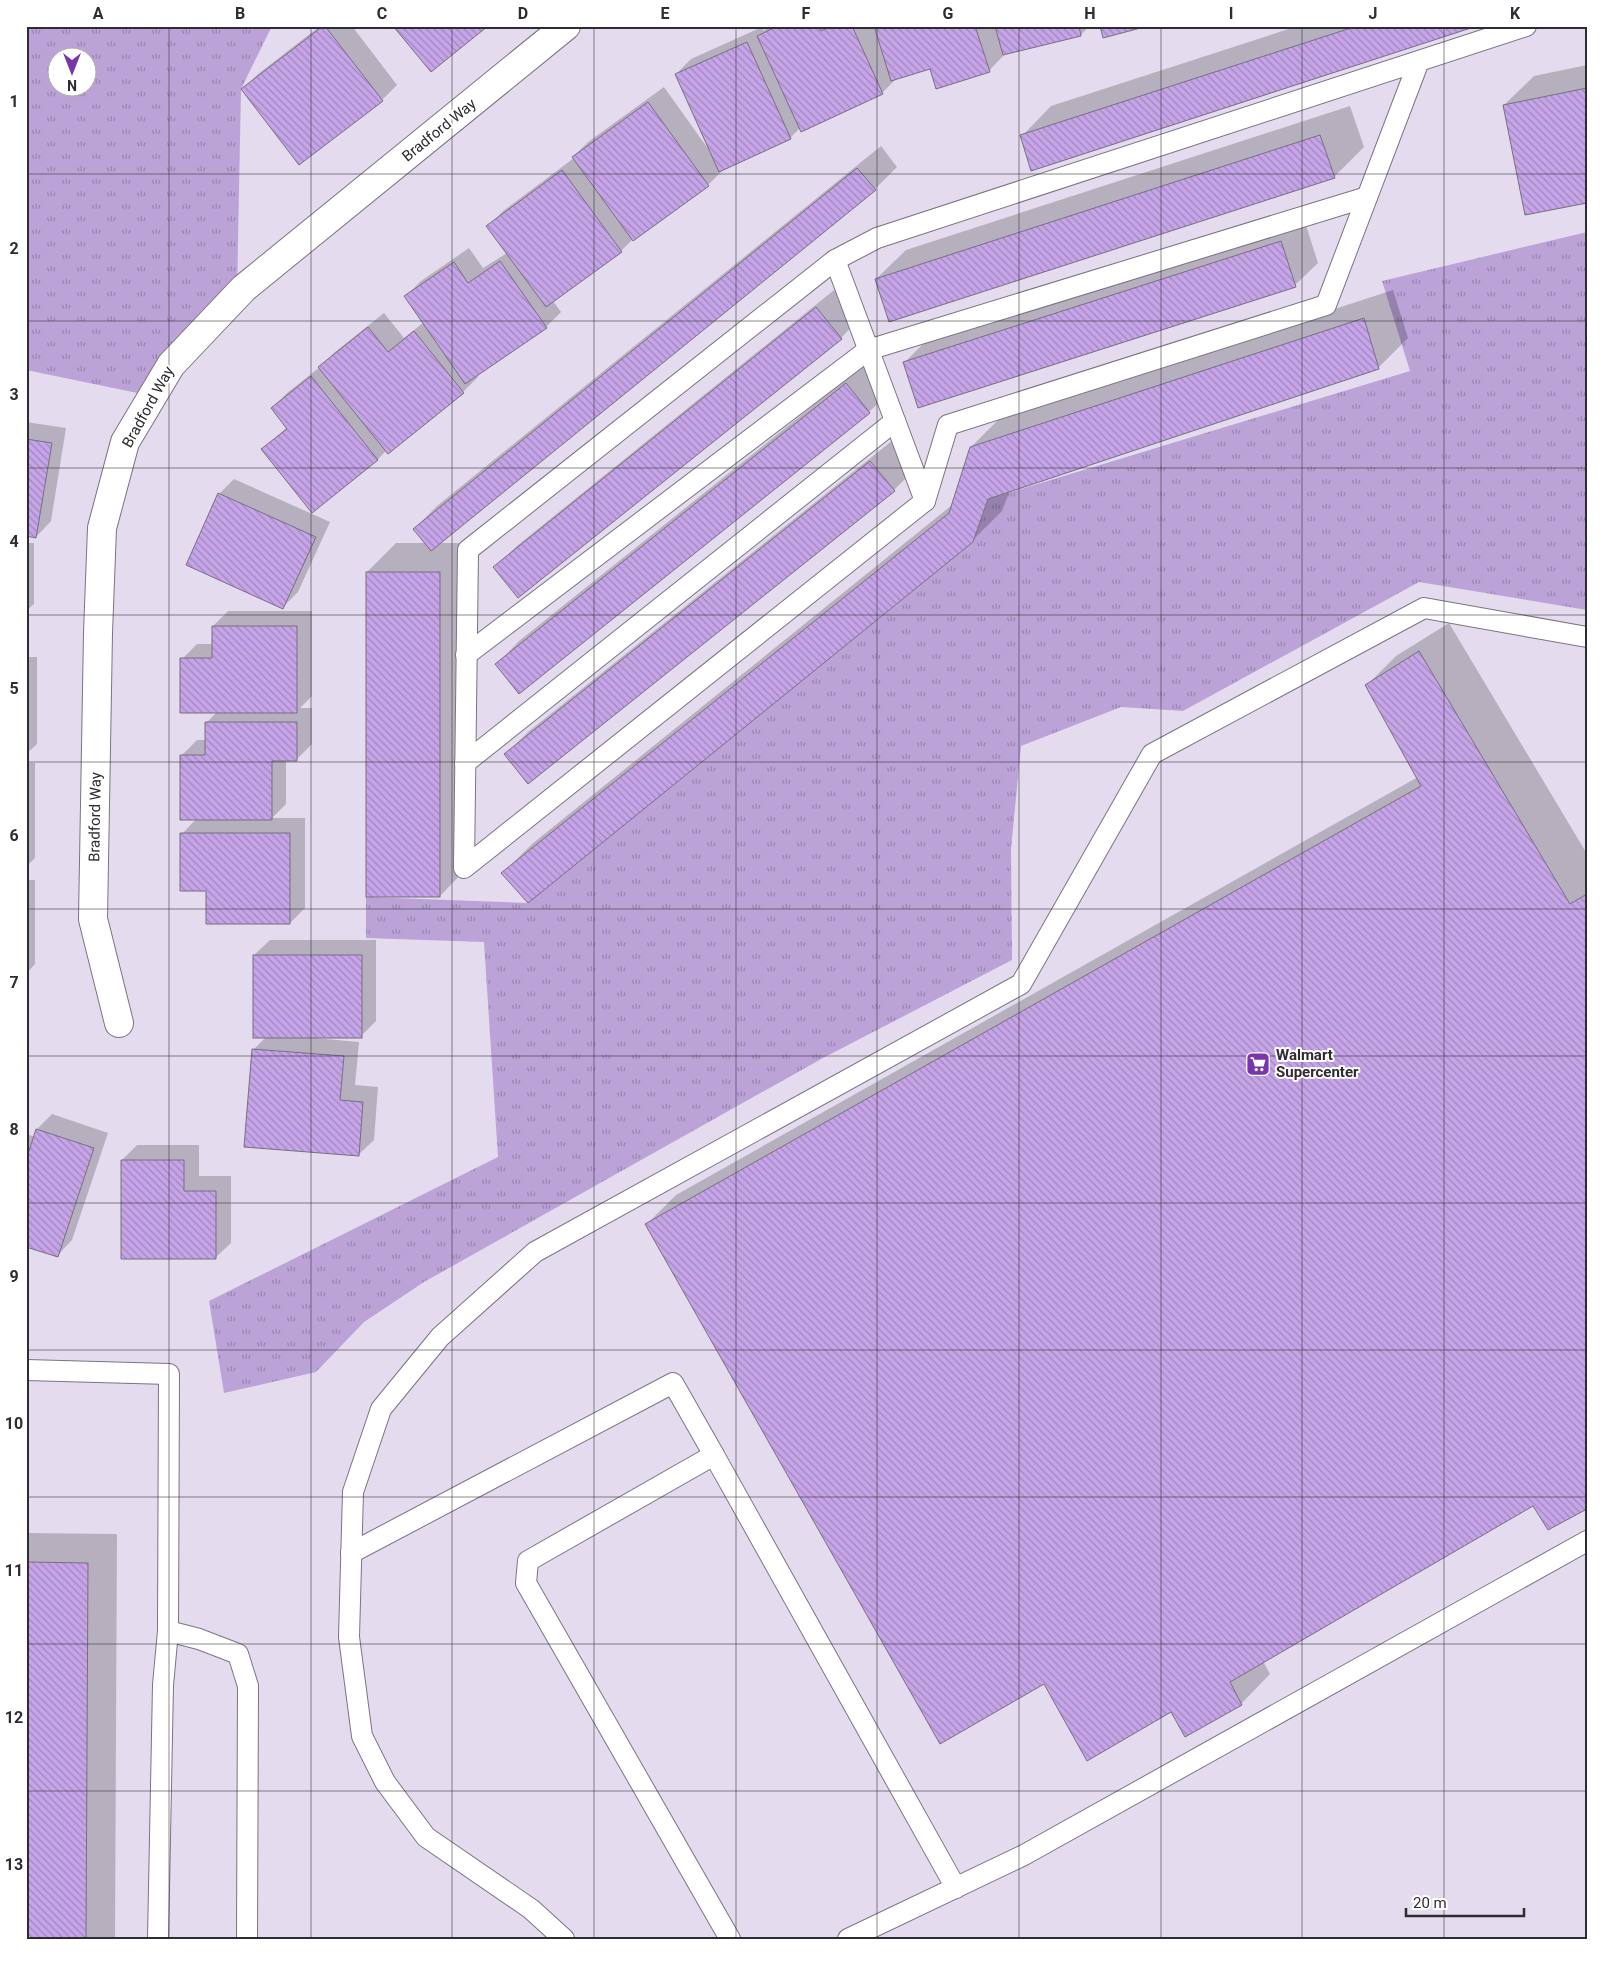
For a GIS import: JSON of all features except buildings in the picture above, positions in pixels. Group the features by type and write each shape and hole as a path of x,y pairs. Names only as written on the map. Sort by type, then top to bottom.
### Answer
{"street":[{"name":"Bradford Way","path":"119,1023 93,919 98,633 102,528 125,442 171,365 244,288 566,26"}],"lane":[{"path":"1419,61 1326,305 948,425 926,501 464,868 468,550 835,260 877,238 1526,26"},
{"path":"466,655 868,350 1367,197"},
{"path":"835,260 926,501"},
{"path":"465,763 895,421"},
{"path":"564,1939 531,1909 426,1837 385,1782 362,1736 349,1637 353,1492 381,1410 440,1337 535,1252 1021,984 1152,754 1424,608 1587,637"},
{"path":"26,1370 169,1374 168,1631 163,1685 158,1939"},
{"path":"352,1553 673,1383 956,1888"},
{"path":"714,1455 528,1560 526,1583 730,1939"},
{"path":"848,1939 1024,1855 1587,1541"},
{"path":"168,1631 200,1639 238,1654 248,1686 247,1939"}],"green space":[{"path":"26,26 272,26 241,89 237,294 152,396 26,370"},
{"path":"1587,232 1587,610 1419,582 1183,711 1121,707 1021,746 1011,849 1012,960 823,1058 424,1282 364,1322 316,1372 224,1393 209,1301 498,1157 484,942 366,938 366,897 528,903 973,542 988,499 1410,371 1382,281"}],"place":[{"name":"Walmart Supercenter","path":"1258,1064"}]}
